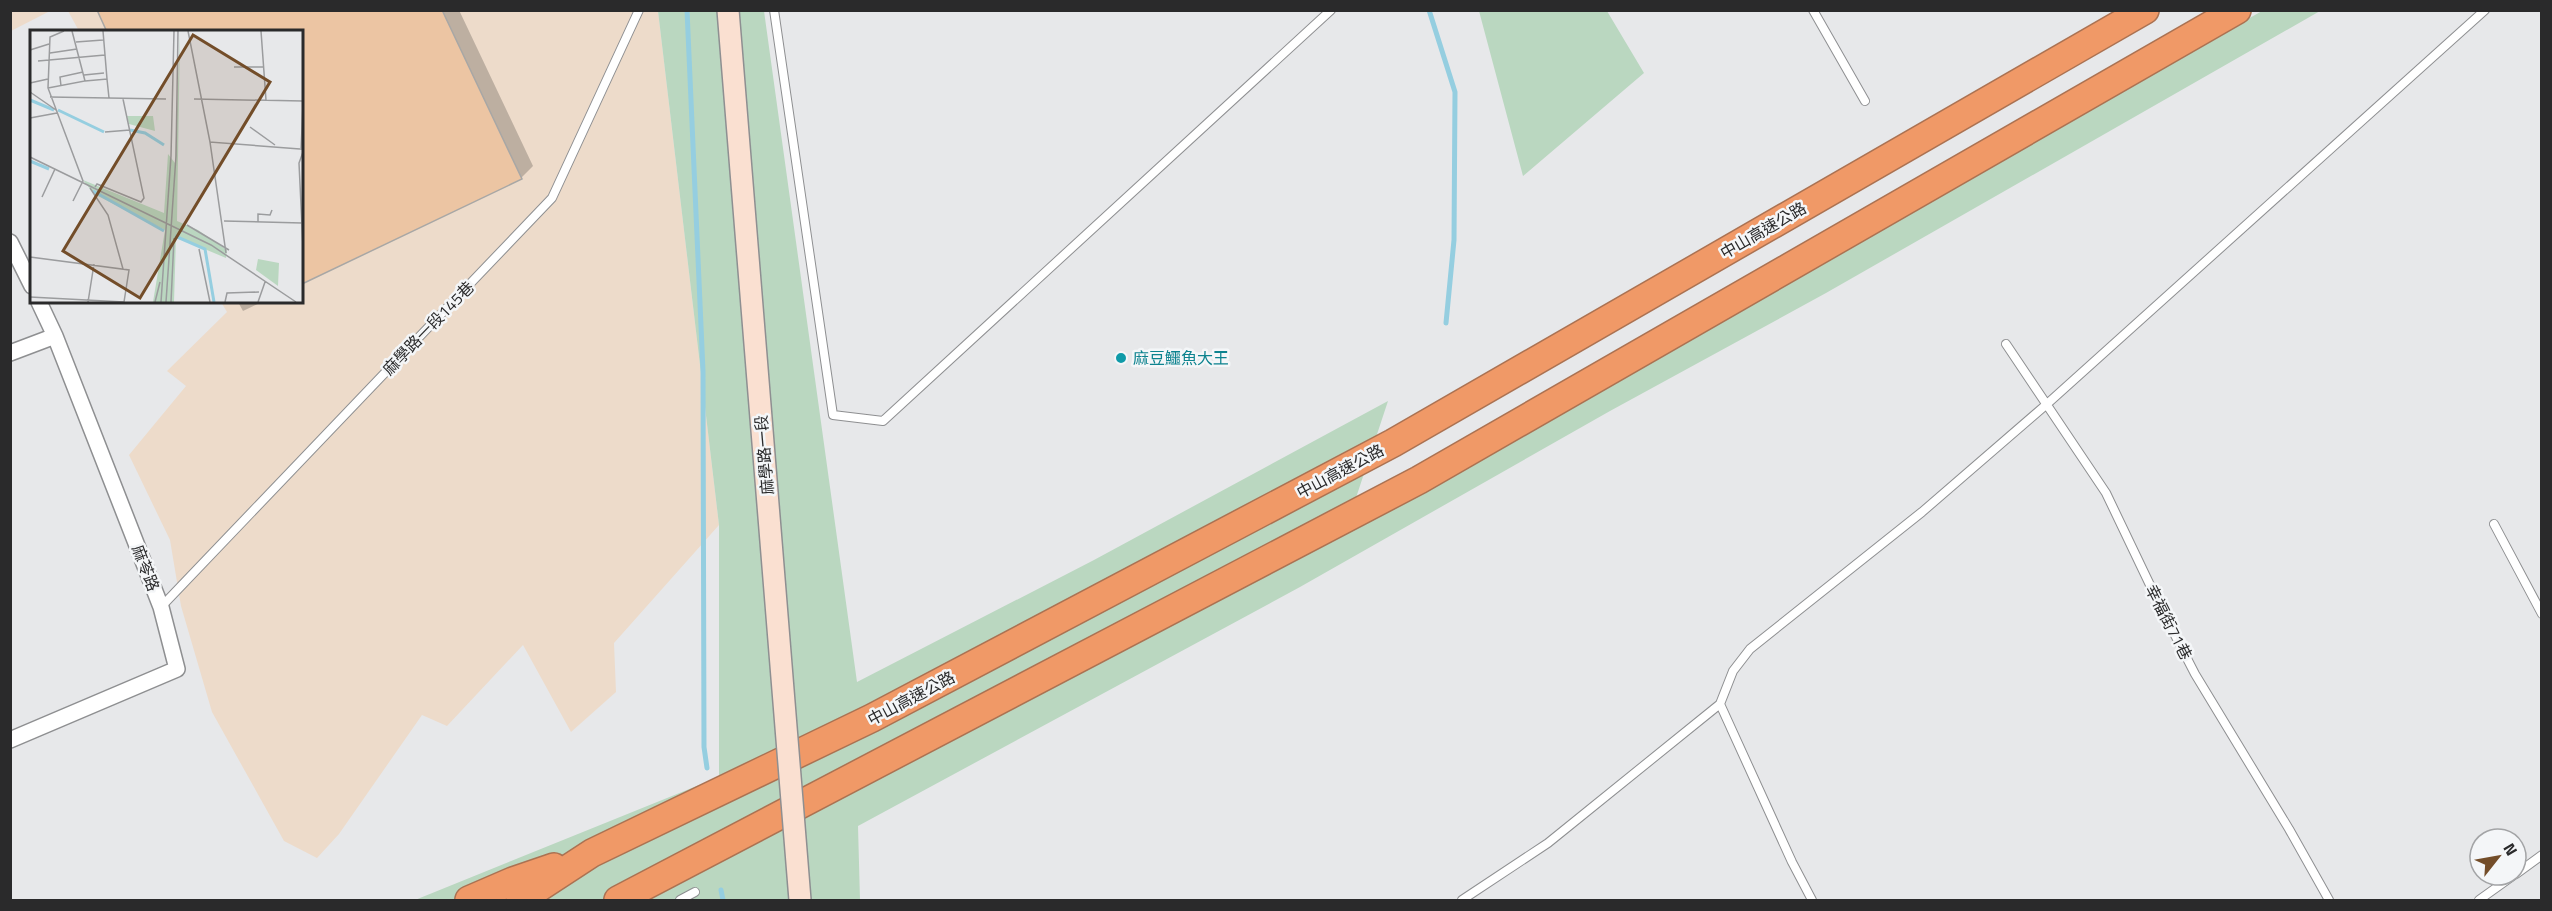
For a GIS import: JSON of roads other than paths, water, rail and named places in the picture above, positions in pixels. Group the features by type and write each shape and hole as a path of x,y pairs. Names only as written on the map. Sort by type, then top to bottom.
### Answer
{"highway":[{"name":"中山高速公路","path":"520,900 592,854 872,718 1393,443 2145,10"},
{"path":"620,900 1419,480 2237,10"},
{"path":"469,900 513,881 592,854"}],"main road":[{"name":"麻學路一段","path":"728,10 800,900"}],"street":[{"path":"10,242 30,282"},
{"name":"麻苓路","path":"10,740 177,669 161,607 55,336 39,303"},
{"path":"10,353 55,336"}],"lane":[{"name":"麻學路一段145巷","path":"161,607 552,198 639,10"},
{"path":"774,10 833,415 883,421 1331,10"},
{"path":"1813,10 1865,100"},
{"path":"1462,900 1548,843 1720,704 1733,671 1750,649 1923,512 2047,404 2485,10"},
{"name":"幸福街71巷","path":"2006,345 2106,493 2195,674 2289,829 2329,900"},
{"path":"2494,524 2541,614"},
{"path":"1720,704 1792,862 1812,900"},
{"path":"2528,864 2541,855"},
{"path":"2479,900 2497,887"},
{"path":"680,900 695,892"}],"waterway":[{"path":"687,10 703,371 704,747 707,768"},
{"path":"1429,10 1455,92 1454,240 1446,323"},
{"path":"721,890 723,900"}],"place":[{"name":"麻豆鱷魚大王","path":"1121,358"}]}
